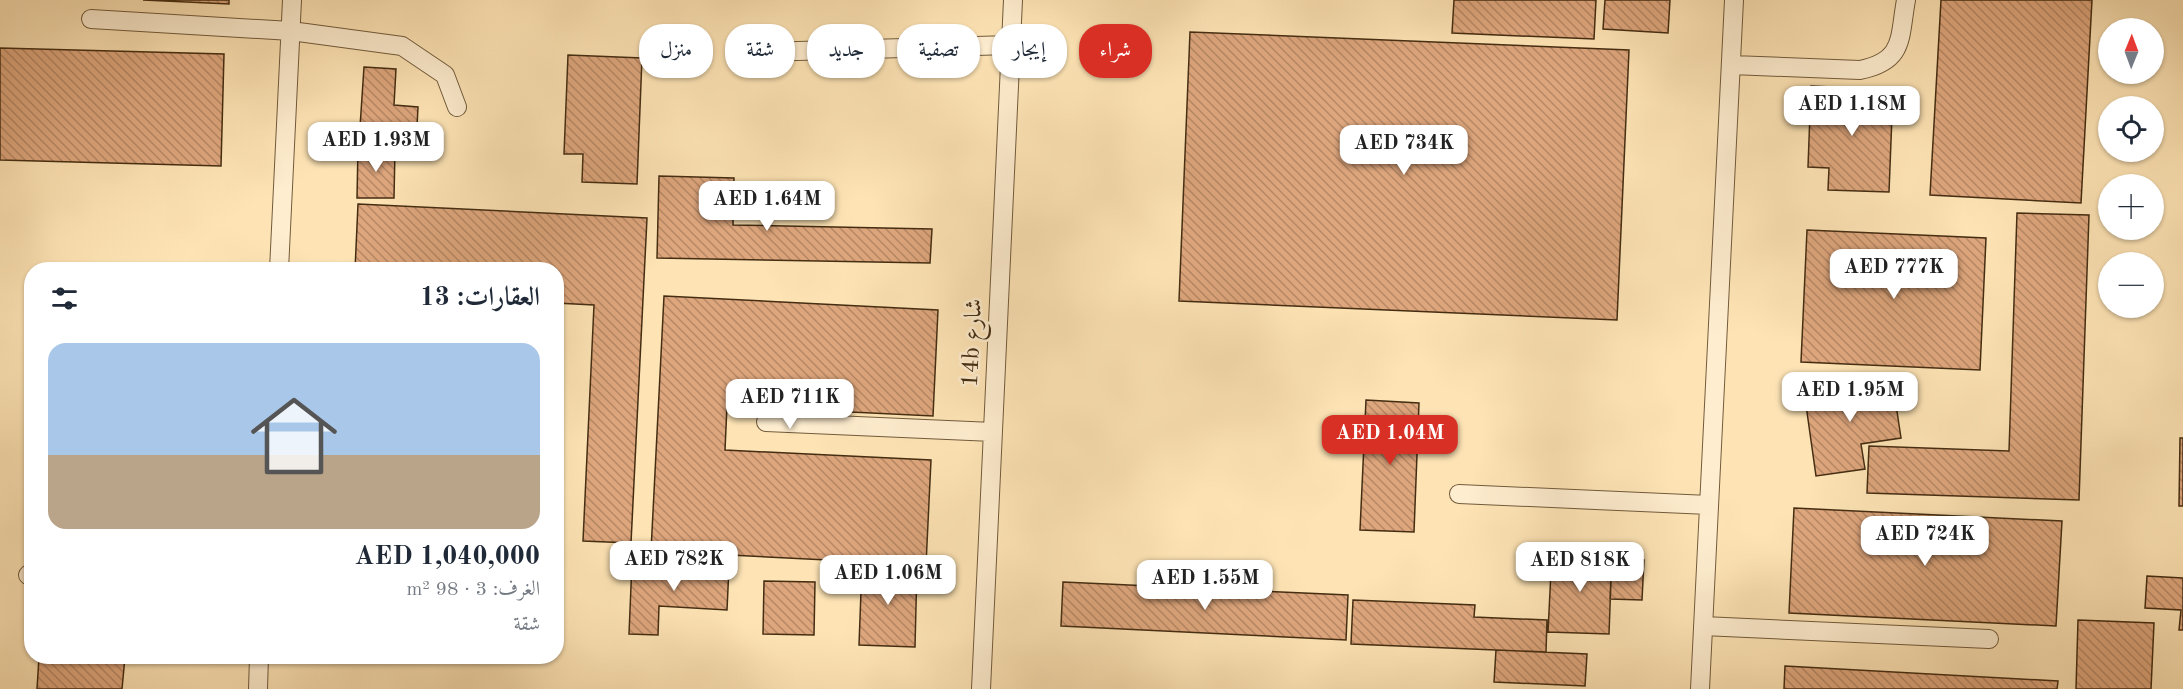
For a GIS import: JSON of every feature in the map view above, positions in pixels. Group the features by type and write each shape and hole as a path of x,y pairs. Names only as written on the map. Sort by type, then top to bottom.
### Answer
{"lane":[{"path":"279,262 292,0"},
{"name":"14b شارع","path":"1012,24 1013,0"},
{"path":"1700,689 1734,0"},
{"path":"1732,65 1860,70 1885,63 1894,54 1899,40 1906,0"},
{"path":"91,19 291,31 402,46 445,75 458,107"},
{"path":"795,50 992,45"},
{"name":"14b شارع","path":"981,689 1009,78"},
{"path":"766,422 993,432"},
{"path":"1459,494 1709,505"},
{"path":"1703,626 1989,639"},
{"path":"258,689 259,664"}],"building":[{"path":"143,0 229,0 229,4"},
{"path":"1454,0 1596,0 1594,39 1452,33"},
{"path":"1605,0 1670,0 1668,33 1603,29"},
{"path":"1941,0 2092,0 2081,203 1930,195"},
{"path":"1190,32 1629,50 1617,320 1179,301"},
{"path":"0,48 224,54 221,166 0,160"},
{"path":"568,55 639,58 639,78 641,78 637,184 582,182 583,154 564,154"},
{"path":"364,67 396,69 394,105 418,107 416,146 359,142"},
{"path":"1811,86 1893,90 1889,192 1828,190 1829,168 1808,167"},
{"path":"358,148 395,149 394,198 357,198"},
{"path":"659,176 734,178 733,225 932,229 930,263 657,258"},
{"path":"358,204 647,218 631,543 583,541 594,305 564,303 564,262 355,262"},
{"path":"2017,213 2089,215 2079,500 1867,493 1869,446 2009,451"},
{"path":"1807,230 1986,238 1980,370 1801,362"},
{"path":"664,296 938,310 933,416 727,406 725,450 931,460 926,565 651,551"},
{"path":"1892,378 1901,438 1861,444 1865,469 1816,476 1804,391"},
{"path":"1366,400 1419,403 1414,532 1360,530"},
{"path":"2180,438 2183,438 2183,506 2179,506"},
{"path":"1794,508 2062,521 2056,626 1789,613"},
{"path":"1552,551 1612,553 1609,634 1548,632"},
{"path":"1612,559 1644,560 1642,600 1610,599"},
{"path":"632,562 729,567 727,610 659,606 658,635 629,634"},
{"path":"862,565 917,567 915,647 859,645"},
{"path":"2147,576 2183,578 2183,630 2179,630 2181,610 2145,608"},
{"path":"764,581 815,582 814,635 763,634"},
{"path":"1063,582 1348,595 1346,640 1061,626"},
{"path":"1353,600 1475,605 1474,617 1547,620 1546,652 1351,644"},
{"path":"2078,620 2154,623 2151,689 2076,689"},
{"path":"1496,650 1587,654 1585,686 1494,682"},
{"path":"39,664 124,664 122,689 37,689"},
{"path":"1785,666 2058,681 2057,689 1784,689"}]}
